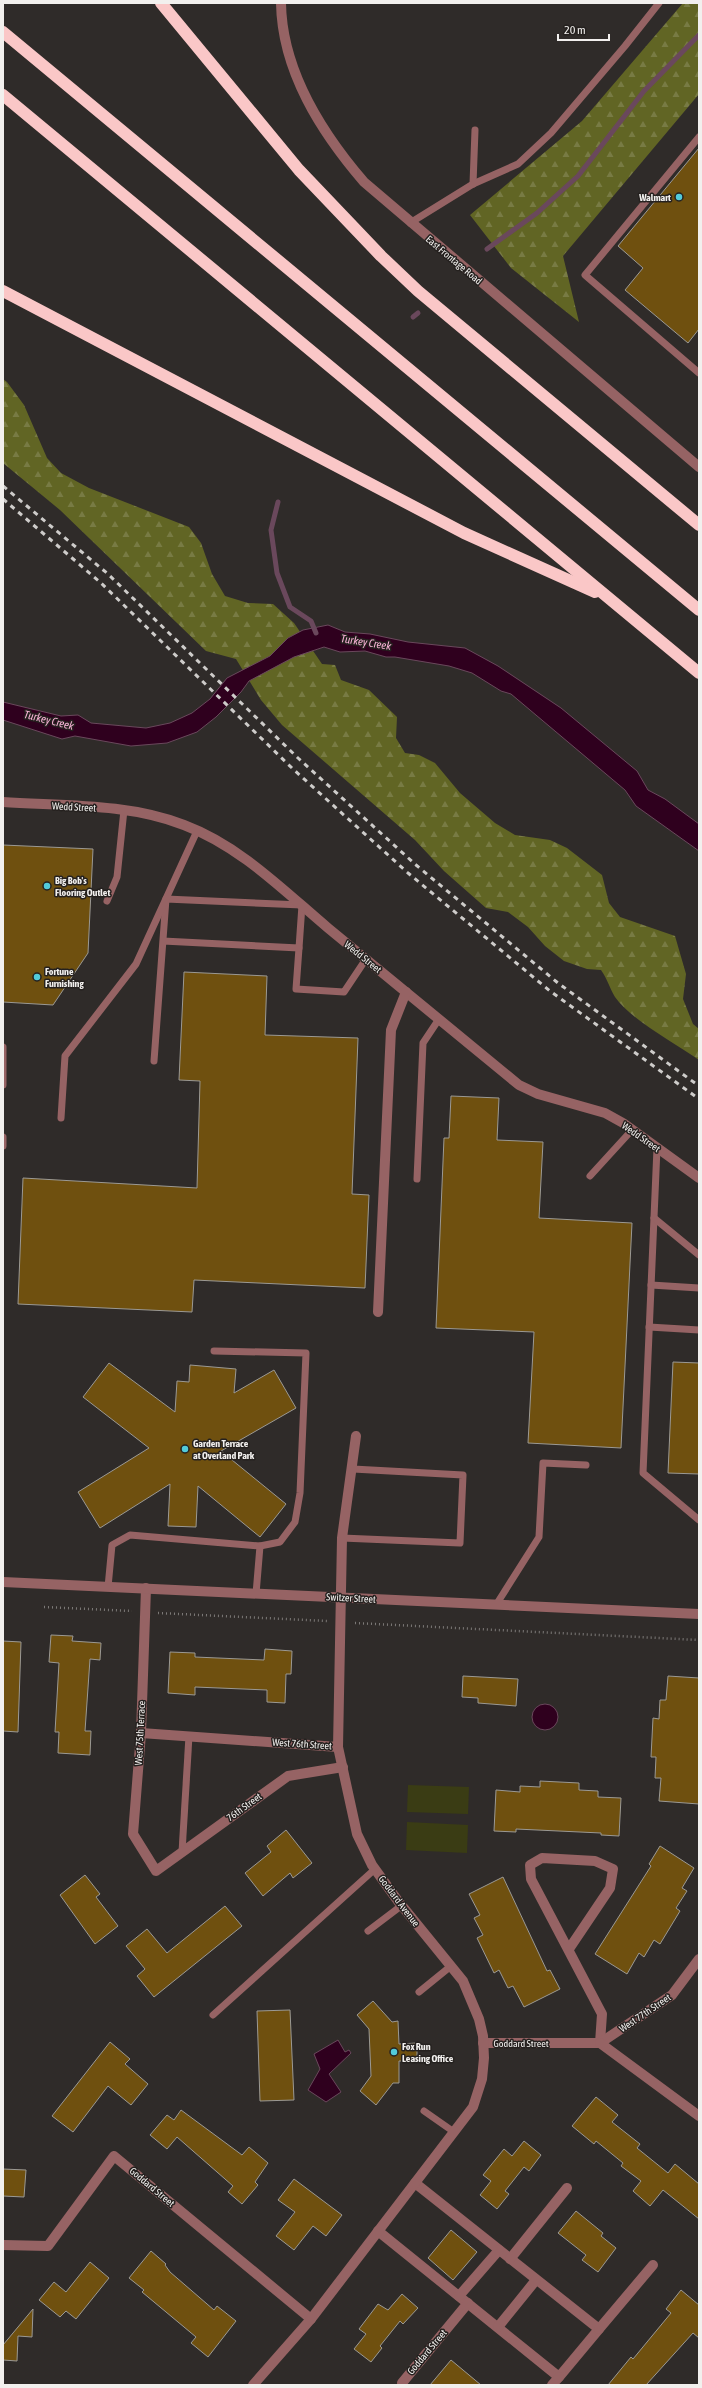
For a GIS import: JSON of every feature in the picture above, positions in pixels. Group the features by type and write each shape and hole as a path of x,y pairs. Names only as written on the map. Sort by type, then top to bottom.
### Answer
{"highway":[{"path":"161,3 299,170 381,256 418,291 699,525"},
{"path":"3,32 699,610"},
{"path":"3,95 699,673"},
{"path":"3,290 464,533 609,598"}],"street":[{"name":"East Frontage Road","path":"281,3 290,61 309,104 338,152 364,182 410,223 699,468"},
{"name":"Wedd Street","path":"3,802 124,810 149,814 216,839 245,859 302,905 519,1084 538,1094 605,1113 632,1130 699,1178"},
{"path":"378,1312 391,1030 406,992"},
{"name":"West 76th Street","path":"141,1733 338,1747 342,1538 353,1469 356,1436"},
{"name":"Switzer Street","path":"3,1582 699,1614"},
{"name":"West 75th Terrace","path":"146,1588 141,1733 133,1834 156,1871"},
{"name":"Goddard Avenue","path":"338,1747 357,1834 375,1869 401,1906 463,1981 480,2020 483,2043"},
{"name":"76th Street","path":"156,1871 288,1776 343,1767"},
{"path":"569,1949 610,1888 613,1869 595,1861 542,1858 530,1865 531,1878 602,2014 600,2042 699,2116"},
{"name":"West 77th Street","path":"600,2042 672,1995 699,1960"},
{"name":"Goddard Street","path":"253,2385 311,2319 473,2107 482,2079 483,2043 600,2042"},
{"name":"Goddard Street","path":"3,2245 48,2246 114,2156 311,2319"},
{"path":"415,2183 599,2329"},
{"path":"510,2259 566,2188"},
{"path":"378,2231 559,2377"},
{"path":"459,2296 498,2250"},
{"path":"552,2385 653,2265"},
{"path":"498,2327 536,2280"},
{"name":"Goddard Street","path":"402,2383 468,2303"}],"lane":[{"path":"410,223 473,184 518,164 551,133 625,46 658,3"},
{"path":"473,184 476,130"},
{"path":"699,137 585,276 699,373"},
{"path":"107,901 117,877 124,810"},
{"path":"61,1118 65,1056 136,964 197,831"},
{"path":"166,899 302,905 296,989 344,992 366,959"},
{"path":"154,1061 166,899"},
{"path":"163,941 299,948"},
{"path":"416,1179 423,1042 439,1019"},
{"path":"3,1047 3,1085"},
{"path":"590,1176 632,1130"},
{"path":"3,1137 3,1146"},
{"path":"657,1148 643,1473 699,1520"},
{"path":"654,1218 699,1255"},
{"path":"651,1285 699,1288"},
{"path":"649,1327 699,1330"},
{"path":"108,1587 112,1545 130,1535 260,1546 280,1542 295,1522 300,1493 306,1353 214,1351"},
{"path":"496,1605 539,1537 543,1463 586,1465"},
{"path":"342,1538 460,1543 463,1475 353,1469"},
{"path":"256,1594 260,1546"},
{"path":"182,1852 189,1736"},
{"path":"213,2015 375,1869"},
{"path":"368,1932 401,1906"},
{"path":"419,1992 451,1966"},
{"path":"424,2111 454,2132"}],"path":[{"path":"44,1607 132,1612"},
{"path":"158,1613 333,1622"},
{"path":"355,1623 699,1640"}],"green space":[{"path":"683,3 699,3 699,94 563,256 579,322 511,268 470,215 582,121"},
{"path":"3,379 7,382 24,405 47,458 61,473 89,488 189,527 201,543 212,574 225,596 248,603 273,604 294,623 322,664 335,665 341,680 369,690 397,717 396,738 405,753 419,755 435,763 460,793 495,823 515,835 550,840 567,848 602,875 609,903 620,917 675,936 686,974 683,999 693,1024 699,1029 699,1060 642,1023 622,1006 615,997 601,970 587,969 564,961 545,946 528,927 508,912 486,908 444,871 415,840 282,725 261,700 236,659 206,651 60,510 3,463"},
{"path":"408,1785 469,1787 468,1814 407,1812"},
{"path":"407,1822 468,1825 467,1853 406,1850"}],"water":[{"name":"Turkey Creek","path":"328,625 345,632 370,634 408,642 465,648 498,666 561,708 637,771 648,790 665,799 699,824 699,851 636,806 625,790 511,694 501,691 472,673 449,666 395,657 386,657 365,651 340,652 324,647 294,657 249,681 241,692 216,717 197,732 167,743 131,746 75,736 62,739 3,720 3,702 61,716 78,715 91,723 146,728 170,723 192,713 210,699 227,678 270,656 288,638 303,630"},
{"path":"545,1704 554,1708 558,1717 554,1726 545,1730 536,1726 532,1717 536,1708"},
{"path":"338,2040 345,2052 349,2050 351,2053 329,2074 341,2092 326,2102 308,2090 320,2069 314,2054"}],"building":[{"name":"Walmart","path":"699,148 699,329 688,343 625,290 643,268 618,246"},
{"path":"3,845 93,849 88,953 53,1005 3,1002"},
{"path":"184,972 267,976 265,1035 358,1038 352,1194 369,1195 365,1288 194,1280 192,1312 18,1304 23,1178 197,1188 200,1081 179,1080"},
{"path":"451,1096 499,1098 497,1140 543,1142 539,1218 632,1223 621,1448 528,1443 534,1332 436,1328 444,1138 449,1138"},
{"path":"673,1362 699,1363 699,1474 668,1473"},
{"name":"Garden Terrace at Overland Park","path":"109,1363 175,1412 177,1381 189,1382 190,1365 236,1369 234,1393 274,1370 296,1408 221,1451 286,1504 260,1537 198,1486 196,1527 168,1526 170,1484 100,1528 78,1492 149,1448 83,1397"},
{"path":"51,1635 73,1636 72,1641 101,1643 100,1660 90,1659 85,1731 91,1731 90,1755 58,1753 59,1732 55,1732 59,1663 49,1662"},
{"path":"3,1641 21,1642 18,1732 3,1731"},
{"path":"265,1649 292,1651 291,1674 286,1674 285,1703 267,1702 267,1690 195,1687 195,1695 168,1693 170,1652 195,1653 195,1657 264,1660"},
{"path":"463,1676 518,1679 516,1706 478,1703 478,1698 462,1697"},
{"path":"668,1676 699,1678 699,1804 659,1801 661,1778 655,1778 656,1757 651,1757 653,1718 659,1719 660,1700 666,1700"},
{"path":"540,1781 579,1783 579,1790 598,1791 598,1797 621,1798 619,1836 601,1835 601,1833 516,1829 516,1832 494,1831 496,1790 520,1792 520,1786 540,1787"},
{"path":"286,1830 312,1863 293,1878 290,1873 263,1896 245,1873 271,1852 267,1846"},
{"path":"660,1846 694,1868 682,1888 687,1891 676,1908 680,1911 660,1944 654,1940 644,1957 639,1953 627,1974 595,1954 651,1866 649,1864"},
{"path":"85,1875 100,1894 96,1897 118,1926 95,1944 60,1895"},
{"path":"503,1877 547,1971 550,1970 560,1989 524,2007 513,1986 508,1988 499,1970 494,1973 477,1938 483,1935 474,1918 480,1915 469,1894"},
{"path":"225,1906 242,1926 154,1997 137,1976 145,1969 126,1946 147,1929 167,1953"},
{"name":"Fox Run Leasing Office","path":"373,2001 392,2022 398,2021 399,2044 417,2043 417,2061 399,2061 399,2083 393,2083 376,2105 360,2091 371,2076 369,2029 357,2015"},
{"path":"290,2010 294,2100 260,2101 257,2011"},
{"path":"110,2042 130,2059 125,2064 148,2084 131,2105 108,2086 73,2132 52,2116"},
{"path":"596,2097 618,2115 612,2122 640,2144 637,2148 668,2173 675,2164 699,2184 699,2219 663,2190 650,2206 633,2191 641,2181 621,2166 623,2163 596,2141 594,2144 572,2126"},
{"path":"181,2110 242,2155 249,2147 268,2163 255,2182 258,2185 242,2204 228,2192 233,2186 177,2137 167,2149 150,2135 167,2115 174,2120"},
{"path":"524,2141 541,2155 529,2171 524,2167 505,2191 509,2194 497,2209 480,2195 491,2181 483,2175 504,2149 512,2156"},
{"path":"3,2169 26,2170 24,2197 3,2196"},
{"path":"294,2179 342,2215 326,2236 313,2226 294,2250 276,2236 295,2212 278,2200"},
{"path":"576,2211 603,2233 601,2236 616,2248 598,2272 582,2260 586,2255 558,2233"},
{"path":"451,2230 477,2252 453,2280 428,2258"},
{"path":"151,2251 166,2264 165,2265 170,2272 214,2310 217,2306 236,2321 208,2357 191,2343 196,2337 142,2292 144,2290 129,2278"},
{"path":"90,2262 109,2278 76,2319 66,2311 60,2317 39,2300 54,2282 66,2292"},
{"path":"681,2290 699,2305 699,2338 693,2333 646,2385 608,2385 631,2357 633,2359 671,2313 666,2309"},
{"path":"402,2294 418,2308 403,2324 400,2321 380,2346 382,2348 371,2362 354,2349 366,2334 359,2329 378,2304 388,2310"},
{"path":"33,2309 32,2337 18,2336 17,2361 3,2360 3,2345"},
{"path":"451,2360 481,2385 430,2385"}],"waterway":[{"path":"487,249 537,213 578,176 644,91 699,35"},
{"path":"413,317 418,313"},
{"path":"278,502 271,530 277,573 290,607 311,621 316,633"}],"railway":[{"path":"3,486 108,574 298,758 416,865 558,983 699,1086"},
{"path":"3,499 100,582 293,769 408,873 550,991 699,1099"}],"place":[{"name":"Walmart","path":"679,197"},
{"name":"Big Bob's Flooring Outlet","path":"47,886"},
{"name":"Fortune Furnishing","path":"37,977"},
{"name":"Garden Terrace at Overland Park","path":"185,1449"},
{"name":"Fox Run Leasing Office","path":"394,2052"}]}
